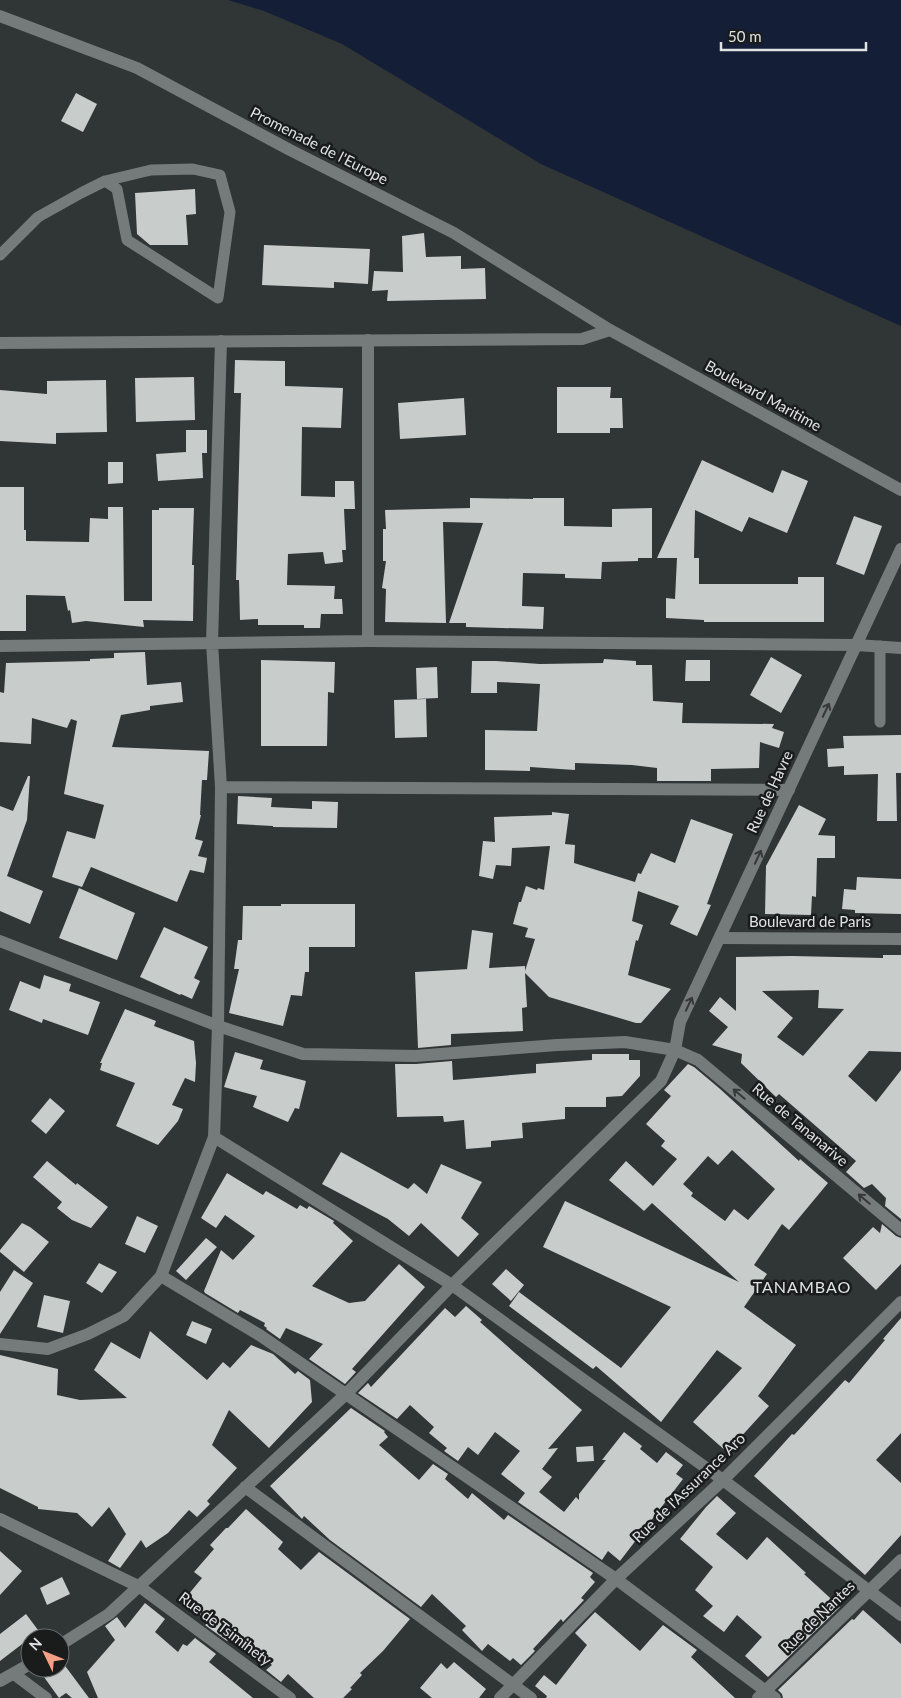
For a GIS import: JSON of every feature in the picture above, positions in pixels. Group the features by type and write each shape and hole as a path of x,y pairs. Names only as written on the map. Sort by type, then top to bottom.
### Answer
{"street":[{"name":"Promenade de l'Europe","path":"0,16 137,68 290,150 454,233 610,330"},
{"path":"0,342 582,339 610,330"},
{"name":"Boulevard Maritime","path":"610,330 901,490"},
{"path":"368,340 368,641"},
{"path":"0,1344 48,1349 88,1334 124,1316 161,1276 214,1137 218,1026 221,787 212,642 221,341"},
{"name":"Rue de Havre","path":"70,1639 109,1614 140,1587 346,1394 452,1285 661,1081 674,1050 680,1022 901,549"},
{"path":"0,646 368,641 856,645 901,648"},
{"path":"221,787 789,790"},
{"name":"Boulevard de Paris","path":"720,938 901,939"},
{"name":"Rue de Tananarive","path":"0,940 218,1026 303,1054 415,1056 557,1044 625,1042 674,1050 698,1060 901,1230"},
{"path":"214,1137 452,1285 723,1480 901,1615"},
{"path":"161,1276 260,1336 616,1579 766,1695"},
{"name":"Rue de l'Assurance Aro","path":"500,1698 616,1579 723,1480 901,1302"},
{"path":"245,1487 531,1698"},
{"name":"Rue de Tsimihety","path":"0,1519 140,1587 290,1698"},
{"name":"Rue de Nantes","path":"766,1695 901,1560"},
{"path":"0,1681 20,1670"},
{"path":"14,1674 46,1698"}],"lane":[{"path":"0,255 38,217 81,192 105,181 151,170 193,169 220,175 230,212 218,298 127,240 117,189 105,181"},
{"path":"880,646 880,722"}],"water":[{"path":"228,0 901,0 901,326 541,164 342,44 264,11"}],"building":[{"path":"76,93 97,104 83,132 61,121"},
{"path":"195,189 196,214 186,215 188,245 150,245 137,234 135,193"},
{"path":"424,233 426,257 461,256 461,269 485,268 486,299 387,301 388,290 372,291 374,271 403,272 402,236"},
{"path":"264,245 370,249 368,284 334,282 334,288 262,285"},
{"path":"235,360 285,361 285,386 343,388 341,428 302,427 301,496 335,497 335,481 354,481 355,509 344,509 346,550 342,550 343,562 325,564 323,552 288,554 287,585 335,586 334,599 342,599 343,614 321,614 320,628 304,628 304,625 258,625 258,619 240,620 239,580 236,580 241,393 234,393"},
{"path":"194,377 195,420 136,422 135,378"},
{"path":"106,380 107,432 56,433 56,444 0,441 0,390 47,394 47,381"},
{"path":"557,387 611,387 610,398 622,398 623,428 610,428 610,433 557,433"},
{"path":"464,398 466,435 400,439 398,403"},
{"path":"186,430 207,430 207,453 202,453 203,478 158,481 156,454 186,452"},
{"path":"702,460 773,493 782,470 808,481 787,533 749,517 742,532 695,510 694,558 699,558 699,584 798,584 798,577 824,577 824,622 704,622 704,620 666,618 666,598 675,599 677,558 657,558"},
{"path":"108,462 123,462 123,483 108,484"},
{"path":"0,487 24,487 24,530 26,530 26,541 89,542 90,518 108,519 108,507 123,507 124,601 152,601 152,510 159,510 159,508 194,508 193,621 143,620 144,627 86,621 72,623 65,596 26,595 26,631 0,631"},
{"path":"470,498 564,498 564,526 612,527 612,509 652,508 652,558 638,558 638,561 602,562 601,579 565,578 565,574 523,573 522,606 544,607 543,629 466,627 466,623 449,623 483,523 443,522 446,623 385,622 386,589 382,588 386,561 383,561 383,529 386,529 385,510 470,508"},
{"path":"854,516 882,526 864,575 836,564"},
{"path":"145,652 147,685 181,682 183,702 150,706 150,710 121,715 112,747 209,751 207,780 202,780 201,815 195,839 203,841 198,856 207,858 204,873 190,870 177,902 91,867 82,887 52,877 67,831 95,839 104,805 64,794 77,721 71,719 67,728 32,718 31,744 0,742 0,692 4,693 6,663 90,661 90,659 114,658 114,653"},
{"path":"771,657 802,675 781,713 750,695"},
{"path":"604,659 636,661 636,665 652,665 653,701 683,703 682,723 774,724 772,728 784,732 779,748 760,742 759,768 711,769 711,781 657,781 657,768 632,765 575,763 575,770 530,767 530,771 485,770 485,730 537,731 540,684 497,682 497,693 471,693 472,661 540,664 603,663"},
{"path":"261,660 335,662 334,693 328,692 327,746 261,746"},
{"path":"686,660 710,660 710,681 685,681"},
{"path":"437,667 438,698 417,699 416,668"},
{"path":"426,699 427,737 395,738 394,700"},
{"path":"901,735 901,773 896,773 897,821 877,821 878,774 844,775 844,766 828,767 827,749 844,748 843,736"},
{"path":"28,776 30,776 27,820 7,876 43,891 30,924 0,911 0,806 13,811"},
{"path":"238,796 272,798 271,807 312,809 312,801 338,802 337,828 273,827 237,824"},
{"path":"799,805 826,819 818,835 835,836 835,858 817,858 816,897 812,896 811,915 765,914 766,866"},
{"path":"552,812 569,814 565,844 575,845 574,863 635,882 638,873 641,874 651,853 675,863 691,819 733,834 707,904 711,905 697,936 670,924 679,906 638,891 632,921 643,925 638,941 636,940 628,975 671,989 641,1023 636,1023 549,997 525,973 527,1007 522,1008 523,1031 451,1034 451,1045 418,1048 415,972 469,969 467,969 472,930 493,933 489,968 525,966 525,971 535,939 525,937 528,928 513,924 526,886 537,890 538,888 544,890 550,846 512,848 511,866 496,865 493,879 479,876 483,841 495,842 494,817 552,815"},
{"path":"857,877 901,879 901,914 855,913 855,910 842,909 844,889 856,890"},
{"path":"79,888 135,913 117,960 59,938"},
{"path":"281,904 355,904 355,947 309,947 309,972 305,972 302,996 291,995 283,1026 229,1013 239,969 234,969 238,940 242,940 243,906 281,906"},
{"path":"164,927 208,947 194,978 200,981 192,999 140,977"},
{"path":"883,955 901,955 901,1052 869,1051 848,1076 876,1102 901,1070 901,1219 885,1206 886,1198 872,1184 864,1188 846,1172 856,1161 779,1094 776,1097 741,1063 742,1054 712,1045 728,1027 709,1011 720,997 736,1011 736,957 883,958","holes":["819,990 818,1008 844,1009 803,1056 777,1037 793,1018 762,991"]},
{"path":"44,975 71,984 69,991 100,1002 88,1035 43,1019 42,1023 9,1010 20,981 40,989"},
{"path":"125,1009 156,1021 154,1026 194,1041 195,1082 185,1078 172,1105 183,1109 178,1121 158,1145 116,1126 135,1083 100,1070 102,1063 100,1063"},
{"path":"235,1052 263,1060 260,1069 306,1081 299,1109 295,1108 288,1122 253,1107 257,1096 224,1087"},
{"path":"592,1054 629,1054 629,1060 640,1060 640,1076 622,1096 606,1097 606,1107 565,1107 565,1119 522,1123 523,1138 491,1141 491,1147 466,1149 464,1120 444,1122 443,1116 397,1117 395,1064 452,1061 453,1080 536,1073 536,1064 592,1060"},
{"path":"688,1064 694,1067 799,1161 800,1159 828,1183 789,1230 782,1224 754,1265 767,1274 744,1307 796,1345 758,1396 769,1406 727,1452 693,1422 742,1368 717,1350 661,1422 596,1366 593,1369 509,1306 519,1292 621,1368 671,1307 543,1247 565,1201 739,1282 652,1203 644,1211 609,1180 626,1161 653,1186 677,1159 661,1146 665,1141 646,1124 671,1096 664,1090","holes":["732,1150 775,1189 748,1220 734,1209 725,1221 691,1196 693,1193 683,1184 708,1156 718,1165"]},
{"path":"50,1098 65,1111 46,1134 31,1121"},
{"path":"341,1152 408,1189 414,1183 427,1194 441,1164 482,1182 461,1218 479,1234 458,1257 421,1223 409,1236 388,1219 322,1184"},
{"path":"47,1161 76,1185 77,1183 108,1207 91,1228 72,1220 57,1208 62,1202 33,1177"},
{"path":"227,1173 263,1195 266,1191 297,1209 300,1205 307,1209 309,1206 334,1221 333,1223 353,1241 312,1286 349,1303 365,1301 399,1264 425,1287 352,1369 356,1372 345,1384 309,1359 323,1344 286,1328 280,1339 266,1329 265,1323 240,1310 238,1313 205,1293 204,1291 221,1250 233,1260 255,1236 225,1215 216,1228 201,1218"},
{"path":"137,1216 158,1226 145,1253 125,1244"},
{"path":"22,1223 49,1242 24,1272 0,1252"},
{"path":"882,1224 901,1238 901,1264 876,1290 843,1258 873,1227 880,1233"},
{"path":"206,1238 217,1247 186,1280 176,1271"},
{"path":"99,1263 117,1272 102,1293 86,1283"},
{"path":"506,1269 524,1285 511,1301 492,1284"},
{"path":"14,1270 33,1283 0,1334 0,1292"},
{"path":"44,1295 70,1301 63,1333 37,1327"},
{"path":"466,1306 482,1320 480,1322 582,1410 548,1449 558,1448 542,1469 552,1477 539,1492 564,1512 576,1497 579,1500 579,1494 606,1460 602,1460 624,1432 642,1446 640,1449 657,1463 666,1452 683,1465 676,1474 683,1479 620,1561 608,1551 602,1560 518,1502 525,1493 501,1474 520,1451 495,1432 478,1455 468,1447 458,1461 444,1451 447,1448 429,1433 434,1427 410,1405 397,1419 358,1393 368,1383 371,1387 445,1308 455,1317"},
{"path":"901,1318 901,1433 876,1460 901,1483 901,1535 865,1575 754,1476 845,1380 849,1383"},
{"path":"192,1321 212,1329 206,1344 186,1335"},
{"path":"150,1331 207,1380 223,1362 230,1368 251,1345 273,1354 295,1374 298,1371 310,1380 312,1402 269,1448 229,1410 212,1445 237,1468 207,1501 210,1504 197,1517 189,1510 168,1533 146,1548 141,1540 120,1568 108,1561 126,1534 109,1507 92,1527 77,1513 38,1509 38,1507 0,1488 0,1355 58,1369 57,1395 80,1400 127,1398 94,1370 111,1342 140,1359"},
{"path":"351,1408 385,1431 388,1437 379,1445 419,1480 433,1464 448,1474 445,1479 468,1499 472,1493 504,1520 508,1515 593,1573 590,1577 595,1582 581,1598 584,1600 563,1622 561,1619 521,1665 513,1658 510,1661 488,1644 482,1651 462,1630 466,1626 432,1594 421,1607 330,1540 304,1516 302,1519 270,1486"},
{"path":"593,1446 594,1461 577,1462 576,1447"},
{"path":"717,1496 736,1513 716,1534 747,1560 767,1537 840,1607 768,1677 745,1656 762,1637 737,1615 724,1632 703,1616 713,1606 695,1590 713,1567 680,1539"},
{"path":"246,1509 283,1542 278,1549 301,1570 319,1552 410,1619 383,1651 360,1673 362,1675 343,1698 314,1698 288,1674 281,1682 266,1670 272,1665 237,1631 227,1641 205,1625 209,1622 183,1601 202,1578 194,1572 214,1549 210,1545"},
{"path":"0,1551 22,1571 0,1595"},
{"path":"62,1577 70,1594 47,1605 40,1588"},
{"path":"145,1603 165,1619 155,1632 178,1652 183,1644 187,1646 195,1638 216,1654 209,1662 253,1698 98,1698 87,1672 115,1640 105,1626 117,1617 125,1628"},
{"path":"863,1610 901,1644 901,1698 783,1698 778,1690"},
{"path":"595,1612 640,1651 663,1625 697,1650 691,1657 735,1698 546,1698 547,1696 535,1686 544,1675 556,1685 587,1645 575,1633"},
{"path":"26,1614 36,1628 20,1628 20,1646 0,1661 0,1634"},
{"path":"454,1662 486,1689 479,1698 432,1698 420,1688 441,1663 447,1669"},
{"path":"70,1672 89,1698 72,1698 66,1693 59,1698 45,1678 70,1678"}],"district":[{"name":"TANAMBAO","path":"802,1287"}]}
